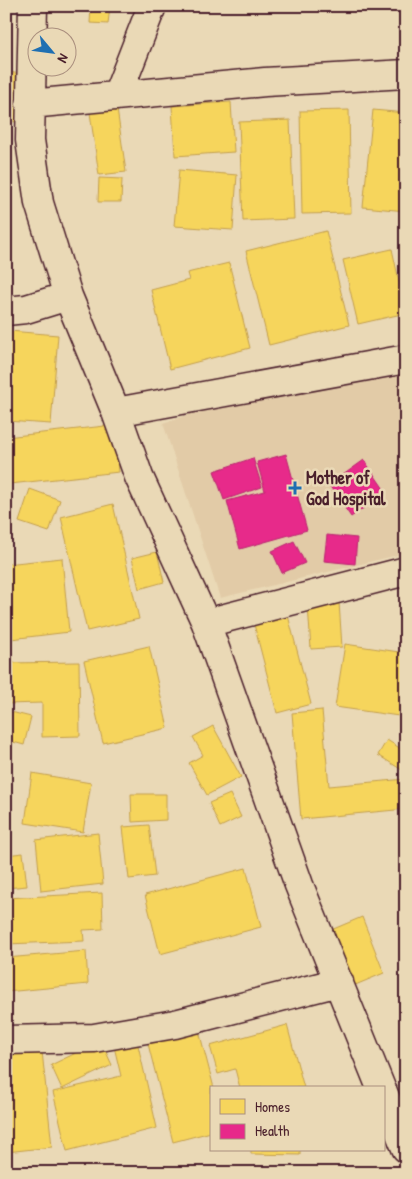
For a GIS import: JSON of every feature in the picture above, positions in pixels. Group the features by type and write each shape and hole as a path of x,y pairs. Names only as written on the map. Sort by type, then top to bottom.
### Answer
{"street":[{"path":"33,6 30,140 40,203 68,296 116,412 139,477 206,623 299,885 380,1086"},
{"path":"117,96 152,6"},
{"path":"30,104 265,82 406,74"},
{"path":"6,311 26,309 68,296"},
{"path":"116,412 406,359"},
{"path":"206,623 406,571"},
{"path":"6,1040 94,1038 166,1026 338,982"},
{"path":"384,1094 406,1148"}],"shaded area":[{"name":"Mother of God Hospital","path":"406,364 406,553 220,598 163,423 212,407"}],"building: Homes":[{"path":"91,6 110,6 108,24 90,23"},
{"path":"6,72 24,74 17,122 6,121"},
{"path":"115,95 126,172 99,175 88,99"},
{"path":"231,102 234,152 175,156 172,106"},
{"path":"349,110 351,213 302,214 300,111"},
{"path":"373,110 406,113 406,211 363,207"},
{"path":"290,120 294,219 243,221 239,122"},
{"path":"179,170 237,175 233,230 174,226"},
{"path":"99,178 122,179 121,202 98,202"},
{"path":"326,231 349,325 269,345 246,251"},
{"path":"392,249 406,313 358,324 343,260"},
{"path":"229,263 250,348 170,369 151,290 189,280 187,273"},
{"path":"9,331 58,335 51,424 6,421"},
{"path":"114,425 119,472 10,484 6,437"},
{"path":"30,489 60,500 49,532 19,522"},
{"path":"113,504 139,619 87,631 61,517"},
{"path":"157,552 164,582 139,589 132,558"},
{"path":"62,558 69,632 11,639 6,595 6,564"},
{"path":"284,600 311,704 277,713 250,609"},
{"path":"339,602 342,647 311,649 308,605"},
{"path":"345,644 406,653 406,717 335,707"},
{"path":"149,646 168,728 103,743 84,661"},
{"path":"79,662 80,736 42,737 42,703 6,704 6,663"},
{"path":"322,710 329,786 406,779 406,809 301,819 292,713"},
{"path":"7,711 31,717 24,745 6,740"},
{"path":"213,726 241,777 207,795 189,763 203,755 193,737"},
{"path":"387,740 406,752 406,763 402,770 378,755"},
{"path":"32,773 91,783 83,832 25,823"},
{"path":"131,794 166,794 166,820 132,822"},
{"path":"230,794 241,817 220,827 209,803"},
{"path":"149,825 155,876 129,879 123,827"},
{"path":"98,833 103,884 41,891 36,840"},
{"path":"23,853 27,886 6,888 6,855"},
{"path":"246,868 261,927 160,954 145,895"},
{"path":"102,893 103,929 83,930 84,941 6,944 6,898"},
{"path":"362,917 384,973 353,986 331,930"},
{"path":"86,951 88,984 6,992 6,958"},
{"path":"287,1025 303,1086 239,1086 235,1069 218,1074 210,1046"},
{"path":"199,1031 213,1086 210,1086 210,1132 173,1142 148,1044"},
{"path":"135,1032 157,1128 67,1151 53,1092 121,1076 112,1038"},
{"path":"101,1041 112,1065 62,1089 51,1065"},
{"path":"42,1051 52,1147 6,1152 6,1055"},
{"path":"251,1152 300,1152 300,1155 251,1154"}],"building: Health":[{"path":"286,454 307,530 240,549 227,501 265,491 257,462"},
{"path":"253,458 262,487 224,500 214,471"},
{"path":"364,460 386,492 351,517 329,485"},
{"path":"327,535 357,538 355,564 324,561"},
{"path":"294,541 305,563 282,573 272,551"}],"place":[{"name":"Mother of God Hospital","path":"295,488"}]}
